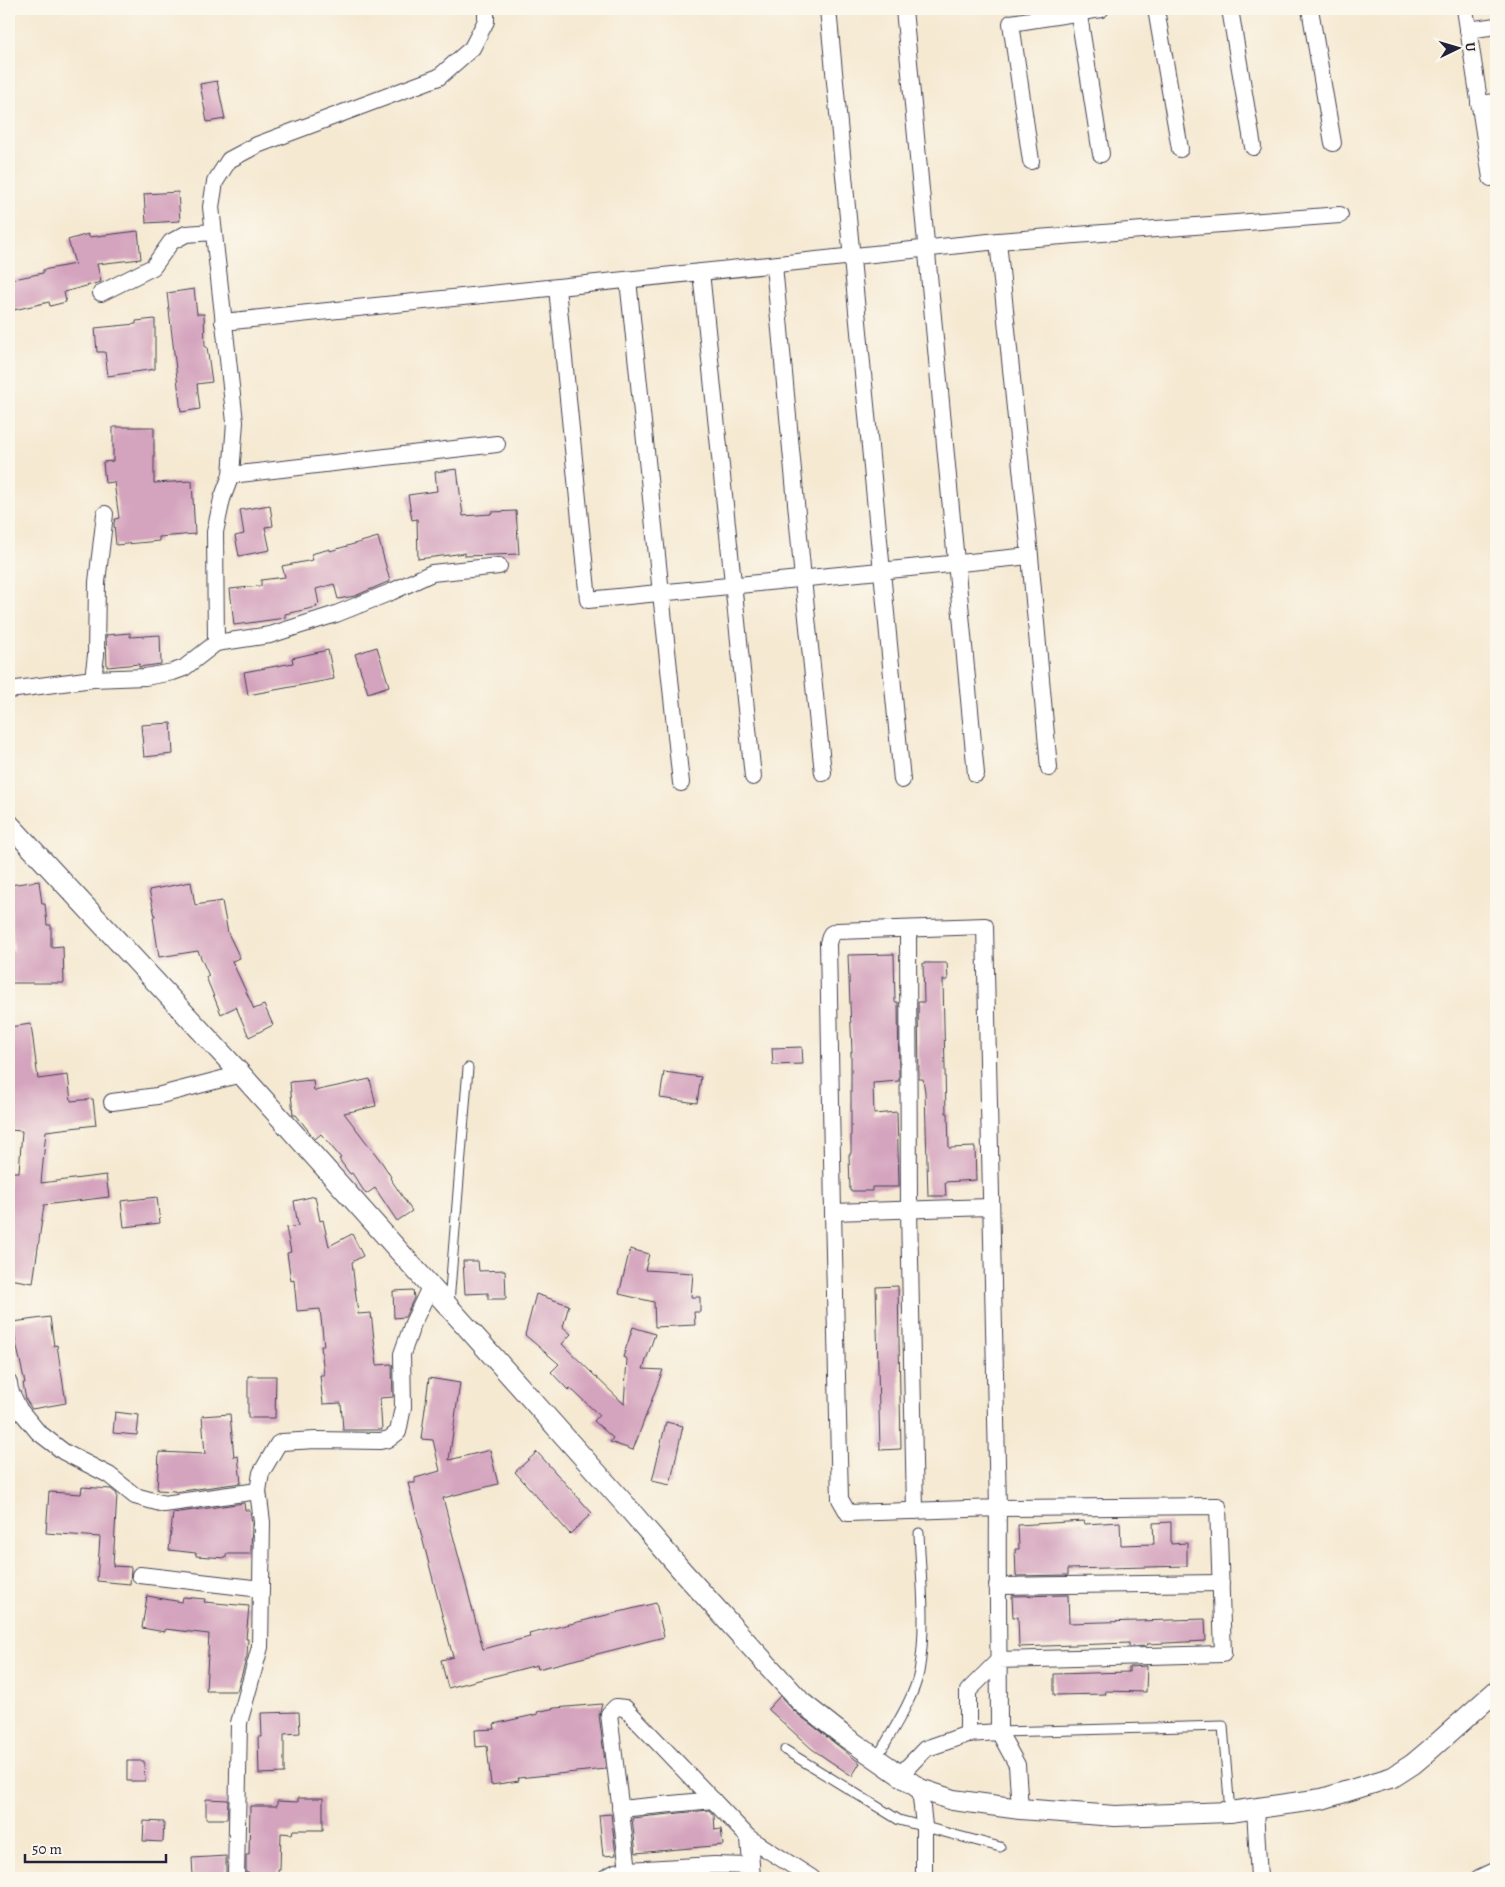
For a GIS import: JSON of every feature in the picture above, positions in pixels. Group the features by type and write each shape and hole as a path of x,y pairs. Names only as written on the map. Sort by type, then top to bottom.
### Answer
{"street":[{"path":"216,643 215,532 222,499 231,475 234,422 211,207 215,182 229,160 257,145 439,77 472,48 486,21 486,9"},
{"path":"828,9 902,780"},
{"path":"904,9 976,774"},
{"path":"1030,161 1011,23 1078,10 1101,9"},
{"path":"1156,9 1180,149"},
{"path":"1230,9 1253,147"},
{"path":"1310,9 1333,143"},
{"path":"1465,9 1491,178 1496,177"},
{"path":"1078,10 1102,154"},
{"path":"1468,30 1496,26"},
{"path":"1480,104 1496,102"},
{"path":"223,322 998,242 1340,215"},
{"path":"102,293 153,267 171,242 186,234 213,232"},
{"path":"998,242 1030,556 1049,768"},
{"path":"774,265 803,579 824,774"},
{"path":"701,272 753,777"},
{"path":"628,280 681,782"},
{"path":"557,288 588,600 1030,556"},
{"path":"231,475 497,444"},
{"path":"94,679 97,582 105,514"},
{"path":"9,690 94,679 146,677 173,672 184,668 216,643 270,635 336,614 432,573 499,566"},
{"path":"9,824 241,1074 431,1285 800,1702 844,1736 920,1789 953,1800 1020,1809 1115,1816 1230,1812 1322,1799 1393,1777 1413,1764 1496,1691"},
{"path":"968,1734 968,1691 999,1660 1223,1654 1218,1506 998,1508 848,1513 840,1499 833,1212 828,943 831,934 837,931 985,926 998,1508 997,1586 999,1660 999,1732 1017,1765 1020,1809"},
{"path":"908,928 909,1209 915,1511"},
{"path":"112,1102 157,1096 241,1074"},
{"path":"833,1212 990,1207"},
{"path":"236,1878 239,1723 260,1647 262,1522 258,1491 261,1473 278,1444 282,1442 316,1440 380,1441 390,1439 398,1432 403,1407 402,1354 413,1323 431,1285"},
{"path":"9,1383 10,1390 20,1409 38,1432 64,1452 109,1475 135,1496 164,1504 258,1491"},
{"path":"140,1575 261,1589"},
{"path":"997,1586 1221,1583"},
{"path":"628,1870 609,1714 616,1707 625,1708 749,1838 812,1878"},
{"path":"900,1775 925,1749 968,1734 999,1732"},
{"path":"920,1789 924,1826 924,1878"},
{"path":"620,1809 713,1800"},
{"path":"1255,1809 1259,1878"},
{"path":"605,1878 616,1872 628,1870 714,1865 751,1872 749,1838"},
{"path":"1479,1878 1496,1870"}],"lane":[{"path":"449,1306 468,1068"},
{"path":"877,1758 912,1694 919,1673 922,1633 919,1534"},
{"path":"999,1732 1223,1726 1230,1812"},
{"path":"785,1750 899,1820 1000,1847"}],"building":[{"path":"217,81 225,119 207,122 200,84"},
{"path":"178,192 180,221 146,223 144,194"},
{"path":"138,231 141,259 97,264 101,282 64,292 66,302 50,306 49,302 14,310 9,280 43,273 43,270 75,264 68,240 88,234 89,237"},
{"path":"194,289 197,314 204,314 205,347 207,347 212,382 197,384 200,409 181,412 167,293"},
{"path":"155,319 155,369 108,376 105,352 97,352 95,328 136,324 136,321"},
{"path":"113,427 154,427 154,483 192,481 195,534 159,537 159,541 116,545 114,524 115,519 119,518 114,482 105,483 103,462 113,461"},
{"path":"457,469 463,516 516,511 519,554 465,556 465,553 418,559 417,519 412,520 408,495 437,491 435,472"},
{"path":"270,505 273,526 265,527 270,550 239,556 235,536 244,534 240,510"},
{"path":"378,537 390,581 355,596 338,599 334,584 316,589 319,604 316,605 317,607 285,614 285,618 234,625 230,589 261,586 261,580 285,577 282,566 313,560 311,554 330,549 330,551"},
{"path":"130,633 130,637 160,635 161,664 139,667 139,664 107,667 106,635"},
{"path":"377,647 389,686 368,693 355,654"},
{"path":"328,650 334,679 248,695 244,672 293,663 292,658"},
{"path":"171,723 173,754 144,757 141,725"},
{"path":"39,881 42,904 45,904 47,925 51,925 51,947 63,946 64,983 9,983 9,950 14,951 9,885"},
{"path":"191,882 195,905 222,901 228,933 240,958 232,961 254,1009 264,1005 273,1025 249,1037 236,1007 221,1014 206,977 209,976 198,951 159,957 153,917 155,916 149,890"},
{"path":"894,954 895,1002 898,1002 899,1081 873,1083 874,1114 897,1112 899,1187 872,1187 872,1191 850,1191 849,1154 851,1154 852,1052 848,955"},
{"path":"923,963 947,963 948,980 943,980 946,1113 948,1113 949,1148 975,1147 976,1180 945,1182 946,1196 928,1196 925,1092 923,1079 919,1079 918,1002 924,1002"},
{"path":"31,1024 38,1079 68,1075 71,1101 93,1099 96,1125 46,1131 41,1183 106,1175 109,1197 44,1205 33,1283 9,1279 9,1172 19,1172 22,1131 9,1130 9,1027"},
{"path":"802,1047 803,1064 773,1065 772,1048"},
{"path":"664,1072 701,1077 697,1103 660,1098"},
{"path":"370,1079 376,1106 344,1113 383,1164 412,1211 397,1221 375,1188 366,1194 352,1173 350,1174 339,1159 341,1158 321,1134 315,1139 296,1115 293,1115 290,1082 313,1080 314,1091"},
{"path":"315,1196 320,1221 323,1220 329,1246 352,1234 363,1256 352,1262 358,1314 371,1313 377,1365 392,1364 393,1397 380,1398 382,1430 343,1430 341,1403 323,1404 320,1375 324,1375 321,1346 324,1346 320,1309 297,1311 294,1280 291,1281 287,1253 291,1252 286,1228 298,1226 294,1201"},
{"path":"157,1197 160,1223 124,1227 121,1201"},
{"path":"630,1249 649,1254 645,1270 693,1273 691,1297 700,1297 700,1312 694,1312 695,1325 655,1327 654,1302 619,1294"},
{"path":"463,1261 478,1261 479,1271 505,1270 506,1299 488,1299 488,1293 465,1294"},
{"path":"898,1286 901,1449 880,1450 876,1287"},
{"path":"413,1290 414,1298 405,1317 394,1318 393,1291"},
{"path":"536,1294 569,1305 563,1327 571,1334 562,1344 624,1404 627,1359 623,1357 633,1327 655,1334 643,1369 663,1370 633,1450 610,1442 613,1438 594,1421 599,1415 570,1388 568,1390 551,1372 559,1364 525,1335"},
{"path":"50,1317 54,1346 57,1345 66,1403 32,1409 26,1400 23,1383 25,1383 13,1322"},
{"path":"248,1376 276,1376 275,1418 248,1418"},
{"path":"429,1378 460,1383 449,1460 490,1450 498,1484 443,1498 483,1649 530,1637 529,1634 656,1603 664,1637 538,1669 537,1665 448,1688 441,1660 453,1657 408,1483 415,1483 415,1478 440,1471 433,1440 421,1439"},
{"path":"115,1412 139,1415 137,1435 113,1433"},
{"path":"230,1414 234,1457 238,1456 241,1483 175,1492 157,1490 159,1452 205,1454 202,1416"},
{"path":"666,1422 683,1426 670,1485 652,1481"},
{"path":"537,1452 592,1513 570,1534 515,1472"},
{"path":"82,1487 111,1489 117,1494 113,1566 131,1567 130,1584 97,1581 100,1537 46,1533 49,1492 81,1494"},
{"path":"244,1503 245,1510 250,1510 252,1523 251,1554 226,1554 226,1558 196,1556 196,1553 169,1550 173,1513"},
{"path":"1084,1521 1085,1524 1120,1522 1121,1545 1154,1544 1153,1523 1171,1522 1171,1544 1187,1543 1187,1566 1068,1569 1068,1575 1016,1576 1015,1549 1019,1549 1018,1525"},
{"path":"1068,1595 1069,1623 1205,1619 1206,1641 1147,1644 1147,1646 1129,1647 1129,1643 1019,1647 1018,1617 1013,1617 1012,1596"},
{"path":"147,1596 182,1602 183,1597 205,1599 204,1602 249,1606 246,1639 248,1639 247,1656 237,1691 206,1691 209,1634 165,1629 165,1632 142,1628"},
{"path":"1147,1666 1146,1692 1105,1691 1106,1694 1054,1695 1054,1674 1129,1672 1129,1667"},
{"path":"780,1696 794,1711 860,1763 852,1776 812,1749 768,1709"},
{"path":"602,1704 599,1715 606,1769 518,1778 519,1781 491,1785 487,1746 476,1747 475,1730 495,1729 494,1724 555,1708"},
{"path":"299,1712 300,1733 284,1734 284,1773 259,1774 258,1737 262,1737 261,1713"},
{"path":"127,1761 144,1761 145,1781 127,1781"},
{"path":"298,1798 323,1798 323,1830 293,1830 292,1834 281,1833 278,1878 249,1878 249,1873 246,1873 246,1855 249,1855 250,1806 277,1806 277,1801 298,1802"},
{"path":"206,1799 228,1800 227,1819 206,1819"},
{"path":"709,1810 714,1816 715,1830 721,1829 723,1845 636,1853 632,1818"},
{"path":"611,1814 616,1855 603,1856 599,1815"},
{"path":"144,1821 164,1822 163,1842 143,1841"},
{"path":"226,1856 226,1874 193,1876 192,1858"}]}
